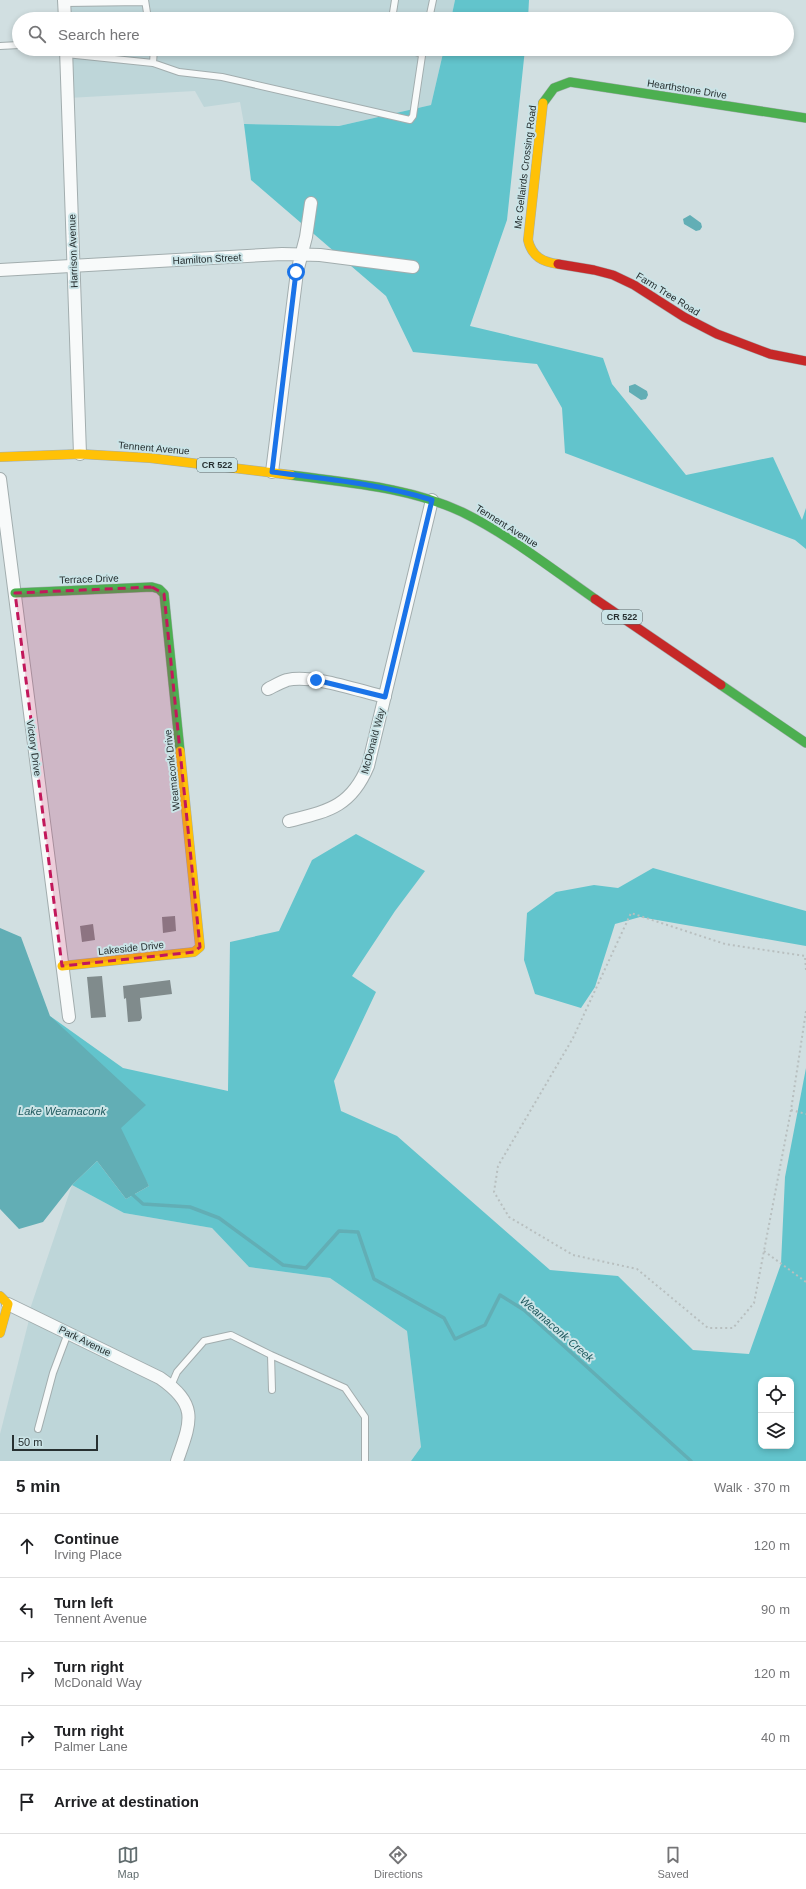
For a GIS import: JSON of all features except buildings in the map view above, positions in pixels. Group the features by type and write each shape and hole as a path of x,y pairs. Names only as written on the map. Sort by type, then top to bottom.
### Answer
{"street":[{"path":"64,1 65,12"},
{"name":"Harrison Avenue","path":"66,56 80,454"},
{"name":"Hearthstone Drive","path":"564,83 806,118"},
{"name":"Mc Gellairds Crossing Road","path":"528,240 543,102 551,88 564,83"},
{"path":"272,472 296,272 301,255 311,203"},
{"name":"Farm Tree Road","path":"528,240 535,255 545,262 618,277 636,286 690,321 722,337 773,354 806,361"},
{"name":"Hamilton Street","path":"0,270 282,254 413,267"},
{"name":"Tennent Avenue","path":"0,457 80,454 150,458 272,472 374,486 405,492 432,500 462,512 490,527 806,744"},
{"name":"Victory Drive","path":"0,479 2,505 15,593 69,1017"},
{"name":"McDonald Way","path":"289,821 333,808 344,801 356,790 368,766 432,500"},
{"name":"Terrace Drive","path":"15,593 152,587 162,591"},
{"name":"Weamaconk Drive","path":"162,591 164,594 200,947"},
{"path":"268,689 287,680 301,678 316,680 385,697"},
{"name":"Lakeside Drive","path":"62,966 194,952 200,947"},
{"path":"0,1333 4,1300"},
{"name":"Park Avenue","path":"4,1300 160,1378 181,1394 186,1404 188,1415 186,1436 176,1461"}],"lane":[{"path":"393,12 395,0"},
{"path":"430,12 433,0"},
{"path":"64,1 145,1 147,12"},
{"path":"0,46 12,45"},
{"path":"102,56 153,63 179,72 222,77 410,120 413,116 421,56"},
{"path":"153,63 154,56"},
{"path":"38,1429 53,1373 68,1333"},
{"path":"171,1386 177,1372 204,1341 231,1335 271,1355 345,1388 365,1417 365,1461"},
{"path":"271,1355 272,1390"}],"path":[{"path":"806,970 805,956 725,944 630,913 573,1038 498,1166 494,1192 509,1217 573,1255 637,1269 708,1328 733,1328 754,1303 791,1110 806,1012"},
{"path":"791,1110 806,1114"},
{"path":"764,1251 806,1282"}],"highlighted area":[{"path":"152,587 164,594 201,941 200,947 194,952 62,966 15,593"}],"shaded area":[{"path":"65,0 455,0 452,12 66,12"},
{"path":"455,0 529,0 528,12 452,12"},
{"path":"67,56 442,56 431,105 339,126 244,124 240,102 204,107 195,91 68,98"},
{"path":"442,56 524,56 507,220 470,326 603,358 612,384 686,475 773,457 802,520 806,508 806,549 795,540 565,453 562,408 537,364 413,352 386,296 251,180 244,124 339,126 431,105"},
{"path":"356,834 425,871 395,911 352,976 376,992 334,1081 341,1111 397,1136 550,1270 618,1276 693,1350 749,1354 781,1264 785,1177 806,1068 806,1461 411,1461 421,1447 407,1331 330,1278 249,1267 212,1228 124,1213 72,1185 97,1161 126,1199 149,1186 50,1016 123,1068 228,1091 230,942 279,931 312,860"},
{"path":"653,868 806,911 806,946 640,917 615,924 595,987 581,1008 535,994 524,960 527,913 556,892 594,885 618,888"},
{"path":"72,1185 124,1213 212,1228 249,1267 330,1278 407,1331 421,1447 411,1461 0,1461 0,1434 30,1316 29,1312"}],"water":[{"path":"690,215 701,223 702,227 700,230 696,231 684,224 683,219"},
{"path":"635,384 647,391 648,395 646,399 641,400 629,392 629,386"},
{"name":"Lake Weamaconk","path":"0,928 21,937 50,1016 146,1105 121,1128 149,1186 126,1199 97,1161 72,1185 43,1222 19,1229 0,1209"}],"waterway":[{"name":"Weamaconk Creek","path":"133,1195 143,1204 190,1207 219,1218 283,1265 306,1268 339,1231 358,1232 374,1279 444,1318 455,1339 485,1325 500,1295 524,1310 691,1461"}],"traffic: fast":[{"path":"543,103 554,88 570,82 806,118"},
{"path":"291,475 400,491 462,512 497,531 595,599"},
{"path":"15,593 152,587 159,589 164,594 180,751"},
{"path":"721,685 806,743"}],"traffic: slow":[{"path":"543,103 528,240 535,255 548,262 558,264"},
{"path":"0,457 80,454 150,458 291,475"},
{"path":"62,966 194,952 200,947 180,751"},
{"path":"0,1296 8,1304 0,1333"}],"traffic: jam":[{"path":"558,264 613,275 634,285 684,317 717,334 770,354 806,361"},
{"path":"595,599 721,685"}],"route":[{"path":"296,272 272,472 374,486 405,492 432,500 385,697 316,680"}]}
